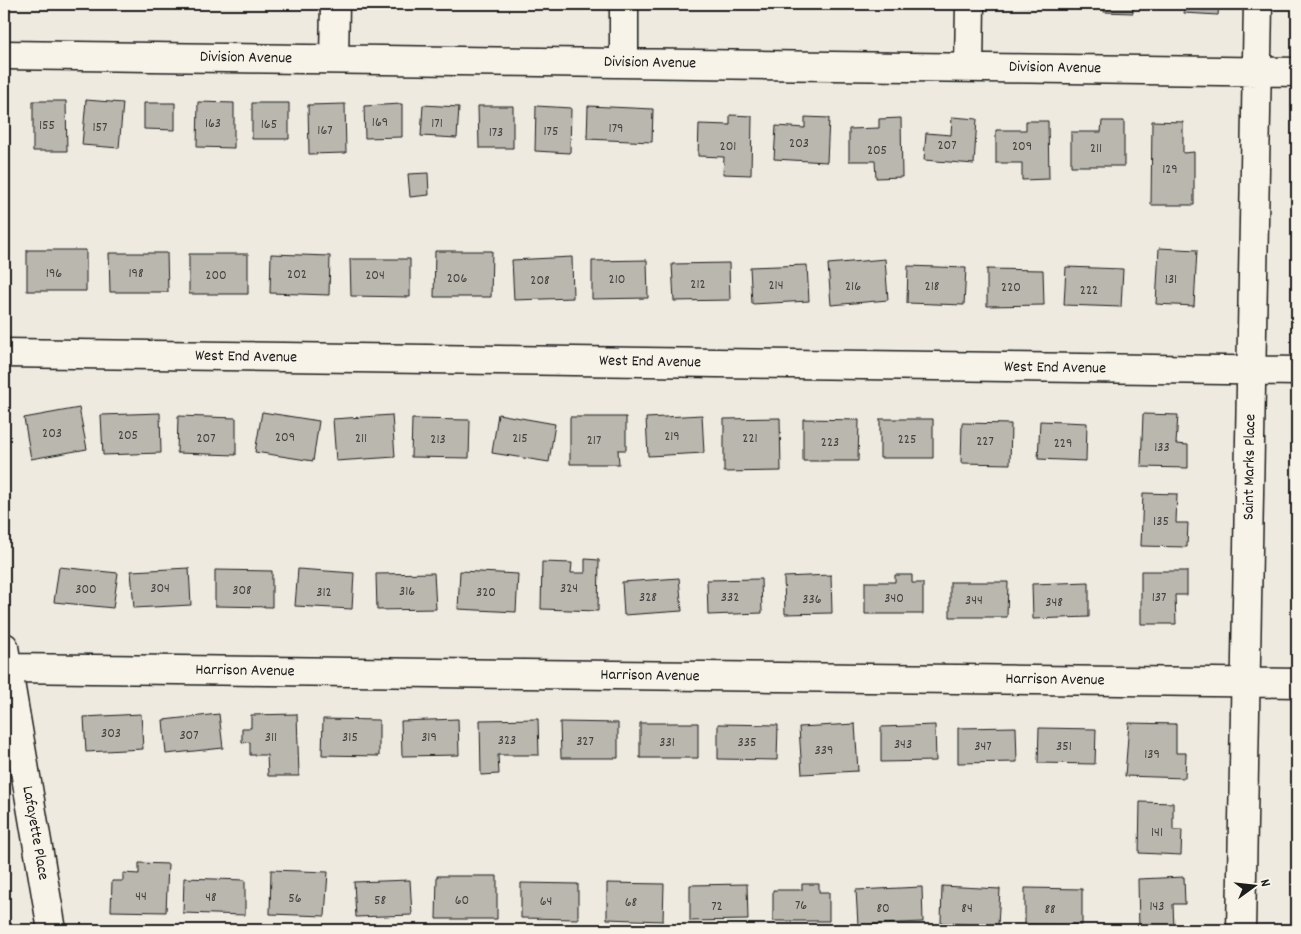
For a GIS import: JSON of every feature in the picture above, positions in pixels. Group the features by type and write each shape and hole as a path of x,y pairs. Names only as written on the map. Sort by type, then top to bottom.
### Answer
{"street":[{"path":"334,59 335,4"},
{"path":"624,4 624,63"},
{"path":"969,67 970,4"},
{"name":"Saint Marks Place","path":"1241,930 1258,4"},
{"name":"Division Avenue","path":"4,55 1297,72"},
{"name":"West End Avenue","path":"4,353 1297,371"},
{"name":"Harrison Avenue","path":"5,662 1297,683"},
{"name":"Lafayette Place","path":"5,662 52,930"}],"building":[{"path":"776,4 812,4 812,9 776,7"},
{"path":"833,4 868,4 868,8 833,8"},
{"path":"895,4 931,4 931,8 895,8"},
{"path":"1014,4 1056,4 1055,8"},
{"path":"1104,4 1133,4 1133,13 1104,12"},
{"path":"1184,4 1219,4 1218,15 1184,13"},
{"path":"5,99 5,154 4,154"},
{"path":"86,100 123,103 119,148 82,145"},
{"path":"33,101 66,101 67,151 33,151"},
{"path":"198,102 234,103 234,148 197,147"},
{"path":"144,103 175,103 175,130 144,129"},
{"path":"252,103 289,103 289,139 252,139"},
{"path":"345,104 346,153 309,154 308,105"},
{"path":"402,104 402,137 365,138 364,106"},
{"path":"423,105 459,107 457,138 421,136"},
{"path":"478,106 513,106 513,148 479,148"},
{"path":"536,106 571,108 570,153 535,151"},
{"path":"588,106 653,109 652,142 587,139"},
{"path":"730,115 752,116 751,175 723,174 724,157 698,156 699,124 730,125"},
{"path":"805,117 829,118 827,162 774,159 776,126 805,128"},
{"path":"952,117 977,119 974,164 924,160 926,133 951,135"},
{"path":"901,118 902,177 876,178 875,161 849,161 849,129 879,128 879,119"},
{"path":"1026,121 1048,121 1049,179 1022,180 1022,163 996,163 996,130 1026,130"},
{"path":"1102,121 1124,121 1124,166 1071,166 1071,132 1101,132"},
{"path":"1152,121 1183,122 1183,153 1194,152 1194,205 1151,205"},
{"path":"428,173 429,195 410,197 408,174"},
{"path":"1159,248 1197,250 1194,306 1156,304"},
{"path":"27,250 86,250 86,291 27,291"},
{"path":"435,251 492,251 491,297 434,297"},
{"path":"109,253 167,253 168,292 110,292"},
{"path":"189,254 248,254 248,294 189,294"},
{"path":"271,254 330,256 329,295 270,293"},
{"path":"572,257 573,298 514,300 512,260"},
{"path":"350,259 410,259 410,297 351,296"},
{"path":"885,259 888,300 831,305 828,264"},
{"path":"647,260 648,298 592,299 592,261"},
{"path":"729,263 730,300 674,301 672,264"},
{"path":"807,265 809,301 752,304 750,267"},
{"path":"908,266 966,268 964,305 907,303"},
{"path":"1066,267 1123,269 1121,307 1064,305"},
{"path":"987,269 1043,270 1044,305 987,306"},
{"path":"79,408 87,449 31,459 24,418"},
{"path":"262,412 319,421 313,461 255,452"},
{"path":"160,413 161,453 103,455 101,415"},
{"path":"498,414 555,424 549,462 492,453"},
{"path":"1143,414 1178,415 1176,444 1188,445 1188,468 1141,467"},
{"path":"392,415 395,457 336,461 333,419"},
{"path":"702,415 704,453 648,456 646,418"},
{"path":"178,416 236,418 236,455 177,453"},
{"path":"570,417 626,417 626,450 618,450 619,464 570,464"},
{"path":"780,418 781,471 724,472 724,419"},
{"path":"412,419 470,420 469,458 411,457"},
{"path":"803,419 859,420 858,461 803,461"},
{"path":"880,419 933,419 933,458 880,458"},
{"path":"1040,421 1087,423 1086,461 1038,459"},
{"path":"962,423 1011,424 1010,464 961,463"},
{"path":"1143,493 1177,494 1176,523 1188,523 1187,547 1141,546"},
{"path":"585,559 599,560 598,611 541,609 542,562 572,563 571,573 585,573"},
{"path":"59,567 118,573 113,608 54,602"},
{"path":"189,568 191,605 134,608 131,571"},
{"path":"298,569 354,573 352,609 295,606"},
{"path":"215,570 272,571 272,607 215,606"},
{"path":"460,571 518,574 516,612 458,609"},
{"path":"1141,571 1187,571 1187,595 1175,595 1176,624 1141,624"},
{"path":"434,573 436,609 377,610 376,574"},
{"path":"831,575 832,613 785,614 784,577"},
{"path":"895,575 912,575 912,583 923,583 923,614 865,614 865,582 895,582"},
{"path":"679,578 682,611 624,615 622,582"},
{"path":"761,579 762,613 708,615 707,580"},
{"path":"950,582 1008,582 1007,617 950,617"},
{"path":"1089,582 1089,617 1033,619 1032,584"},
{"path":"141,714 143,749 86,752 84,717"},
{"path":"219,714 223,748 166,754 163,720"},
{"path":"297,714 299,776 268,776 267,755 250,755 250,742 242,743 242,728 251,728 251,715"},
{"path":"323,719 379,720 379,756 322,755"},
{"path":"458,719 459,755 402,756 401,721"},
{"path":"538,719 539,755 498,755 499,774 481,775 480,720"},
{"path":"560,722 618,723 618,758 561,758"},
{"path":"640,723 698,723 698,758 640,758"},
{"path":"1129,723 1176,724 1176,753 1186,753 1185,778 1125,776"},
{"path":"718,724 778,725 777,760 718,759"},
{"path":"855,724 858,771 802,774 799,727"},
{"path":"935,725 936,761 881,762 881,727"},
{"path":"1016,727 1017,762 958,763 958,728"},
{"path":"1039,728 1096,729 1095,764 1038,763"},
{"path":"1140,802 1173,803 1173,830 1182,830 1181,855 1139,853"},
{"path":"139,863 168,864 166,912 111,911 112,881 123,881 123,873 139,874"},
{"path":"271,870 328,872 325,916 270,914"},
{"path":"437,876 497,876 497,919 436,919"},
{"path":"1184,877 1185,904 1173,904 1174,930 1139,930 1138,879"},
{"path":"184,878 245,880 245,915 183,913"},
{"path":"1294,879 1297,879 1297,928 1292,928"},
{"path":"410,880 412,915 356,917 354,882"},
{"path":"521,883 578,884 578,919 521,918"},
{"path":"607,883 664,884 663,921 607,919"},
{"path":"747,884 748,920 690,921 690,885"},
{"path":"802,884 819,884 819,892 829,892 829,921 773,921 773,890 802,890"},
{"path":"942,886 1000,889 998,926 941,923"},
{"path":"922,887 923,922 858,925 856,890"},
{"path":"1025,888 1082,889 1082,925 1025,924"}]}
